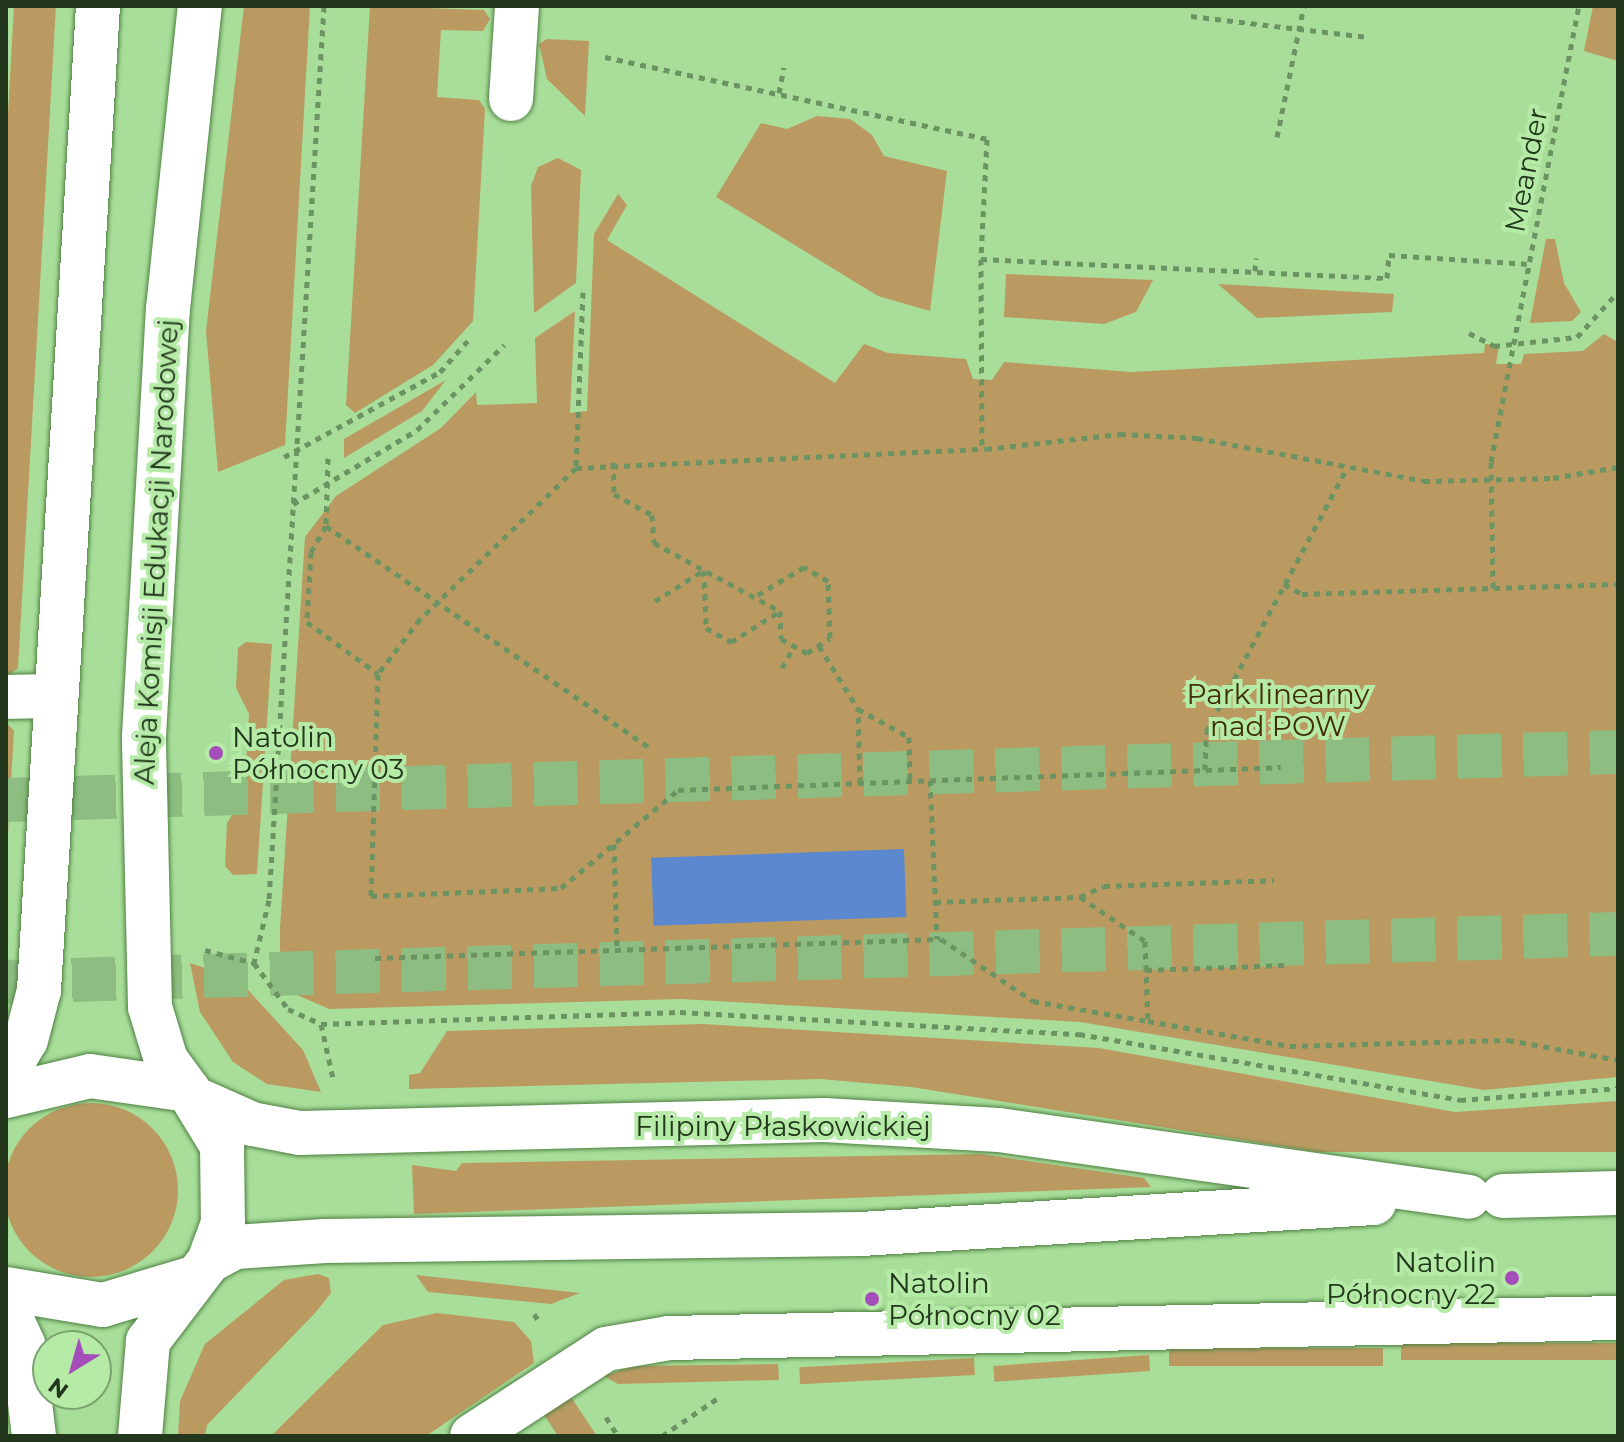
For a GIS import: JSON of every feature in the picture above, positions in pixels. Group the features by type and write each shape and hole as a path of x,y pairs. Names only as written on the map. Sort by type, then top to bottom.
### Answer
{"main road":[{"path":"6,1074 26,1040 39,990 98,6"},
{"name":"Aleja Komisji Edukacji Narodowej","path":"200,6 168,309 144,736 150,1007 166,1060 192,1094 227,1166 223,1223 204,1268"},
{"path":"511,99 517,6"},
{"path":"6,697 56,696"},
{"name":"Filipiny Płaskowickiej","path":"6,1096 90,1076 192,1094 252,1124 300,1133 824,1120 999,1130 1485,1197"},
{"name":"Filipiny Płaskowickiej","path":"6,1289 103,1305 204,1268 235,1247 325,1241 861,1234 1485,1197 1618,1193"},
{"path":"140,1436 148,1341 204,1268"},
{"path":"6,1307 23,1344 34,1436"},
{"path":"472,1436 571,1366 606,1349 669,1338 1618,1318"}],"path":[{"path":"254,963 269,900 324,6"},
{"path":"1277,137 1304,6"},
{"name":"Meander","path":"1493,588 1490,482 1512,343 1579,6"},
{"path":"1191,16 1366,37"},
{"path":"605,57 987,139 981,259 982,449"},
{"path":"779,93 784,67"},
{"path":"981,259 1387,278 1389,255 1527,264"},
{"path":"1255,271 1256,258"},
{"path":"576,468 583,292"},
{"path":"1469,333 1485,344 1577,337 1618,292"},
{"path":"284,457 440,372 472,336"},
{"path":"293,504 417,430 504,345"},
{"path":"1281,767 678,790 561,888 371,896 378,674 438,602 576,468 613,462 982,449 1083,436 1169,435 1424,481 1490,482 1618,467"},
{"path":"328,458 326,526 311,552 307,622 378,674"},
{"path":"613,462 614,494 652,515 654,543 780,611"},
{"path":"1205,770 1206,732 1347,468"},
{"path":"326,526 653,750"},
{"path":"754,597 804,567 828,581 830,638 807,653 781,639 780,611"},
{"path":"655,601 704,570"},
{"path":"704,570 706,628 718,635 731,642 780,611"},
{"path":"1284,584 1302,594 1618,584"},
{"path":"782,668 794,646"},
{"path":"819,646 858,709 909,737 910,780"},
{"path":"858,709 860,783"},
{"path":"930,780 937,939"},
{"path":"614,844 617,950"},
{"path":"935,902 1080,897 1104,886 1274,880"},
{"path":"1080,897 1145,941 1148,1021"},
{"path":"375,958 937,939 1033,1001 1290,1046 1508,1040 1618,1060"},
{"path":"199,950 254,963 288,1009 321,1024 702,1012 1102,1036 1460,1100 1618,1088"},
{"path":"1146,970 1284,965"},
{"path":"321,1024 334,1083"}],"green space":[{"path":"14,6 56,6 18,668 6,677 6,149"},
{"path":"244,6 310,6 285,445 218,472 206,331"},
{"path":"370,6 484,10 490,19 483,31 441,30 437,97 479,100 485,109 473,321 433,365 355,413 346,405"},
{"path":"1593,6 1618,6 1618,61 1584,51"},
{"path":"547,39 589,41 585,116 547,79 539,44"},
{"path":"817,116 850,119 872,135 884,156 947,171 930,311 878,296 716,197 761,123 787,129"},
{"path":"558,158 581,170 576,283 534,313 531,186 538,167"},
{"name":"Park linearny nad POW","path":"618,194 627,205 607,240 835,383 864,344 888,353 966,359 973,379 992,380 1004,362 1131,372 1484,353 1485,344 1499,345 1496,364 1521,364 1524,354 1583,351 1604,334 1618,342 1618,1077 1484,1090 1080,1022 681,999 329,1009 297,995 280,971 280,928 305,537 336,496 441,428 476,392 477,405 537,403 535,338 575,311 570,413 587,411 594,234"},
{"path":"1546,239 1555,239 1564,283 1581,312 1572,321 1530,323"},
{"path":"1006,274 1153,280 1136,312 1104,324 1004,317"},
{"path":"1218,284 1394,294 1392,312 1257,318"},
{"path":"446,380 422,411 344,458 344,439"},
{"path":"246,642 272,644 257,874 233,875 225,866 227,823 244,797 249,714 236,688 238,648"},
{"path":"6,722 14,731 6,867"},
{"path":"190,963 239,980 303,1050 321,1092 267,1084 233,1062 200,1012"},
{"path":"703,1024 1099,1048 1455,1112 1618,1101 1618,1152 1318,1152 911,1087 820,1079 409,1089 409,1075 420,1073 447,1031"},
{"path":"91,1103 124,1109 153,1128 172,1157 178,1190 172,1223 153,1252 124,1271 91,1277 58,1271 29,1252 10,1223 4,1190 10,1157 29,1128 58,1109"},
{"path":"981,1154 1144,1178 1151,1187 414,1214 412,1165 456,1171 462,1163"},
{"path":"318,1274 329,1278 331,1293 316,1312 207,1425 205,1436 178,1436 180,1401 205,1344 284,1280"},
{"path":"416,1275 580,1293 551,1304 428,1292"},
{"path":"437,1313 514,1322 531,1341 534,1363 426,1436 271,1436 383,1325"},
{"path":"1401,1343 1618,1343 1618,1360 1401,1360"},
{"path":"1169,1348 1383,1348 1383,1366 1169,1366"},
{"path":"1149,1355 1150,1371 994,1382 993,1366"},
{"path":"974,1358 975,1375 800,1384 799,1367"},
{"path":"778,1364 779,1380 618,1384 604,1376 635,1366"},
{"path":"571,1397 597,1436 558,1436 544,1415"}],"water":[{"path":"904,849 906,917 654,926 651,858"}],"tunnel":[{"path":"6,800 1618,752"},
{"path":"6,982 1618,934"}],"place":[{"name":"Natolin Północny 03","path":"216,753"},
{"name":"Natolin Północny 22","path":"1512,1278"},
{"name":"Natolin Północny 02","path":"872,1299"}]}
